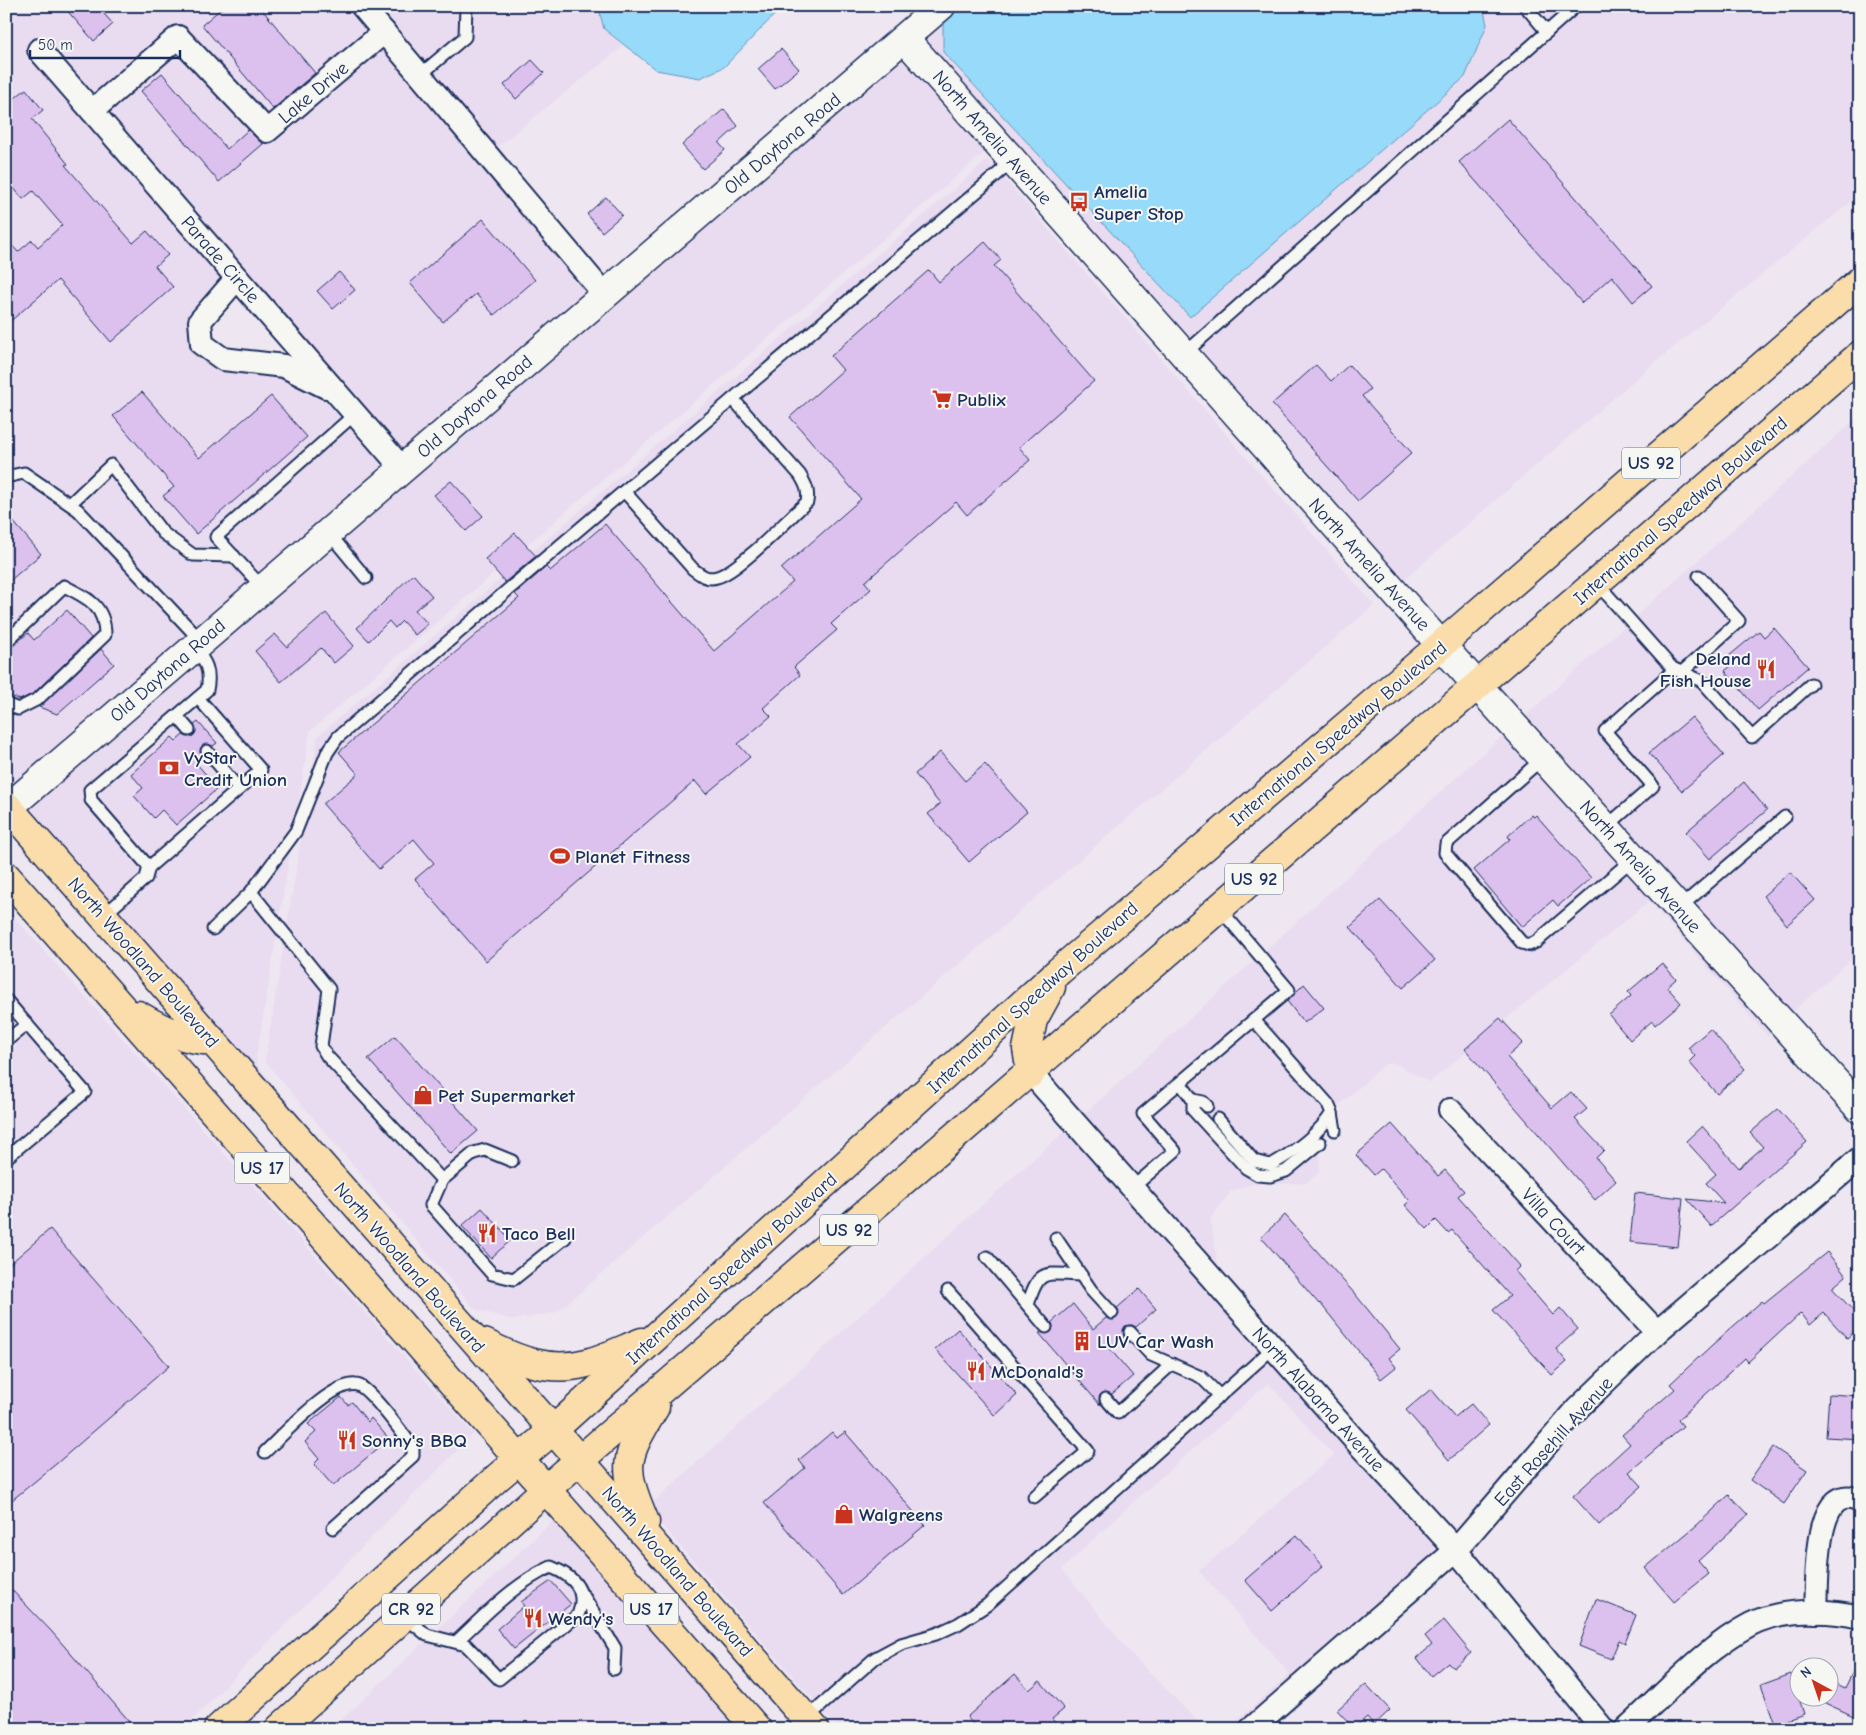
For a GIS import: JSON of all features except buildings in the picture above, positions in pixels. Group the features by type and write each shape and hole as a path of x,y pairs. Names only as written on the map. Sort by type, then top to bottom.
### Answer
{"main road":[{"name":"International Speedway Boulevard","path":"218,1729 657,1336 1059,971 1441,645 1860,281"},
{"name":"International Speedway Boulevard","path":"279,1729 411,1619 545,1490 668,1387 1860,354"},
{"name":"North Woodland Boulevard","path":"7,813 45,849 552,1430 653,1542 805,1725"},
{"name":"US 17","path":"6,876 757,1729"},
{"path":"1031,1073 1027,1050 1033,1020 1059,971"},
{"path":"118,1003 172,1034 192,1040 213,1041"},
{"path":"470,1336 516,1360 557,1366 587,1363 657,1336"},
{"name":"US 92","path":"653,1542 630,1488 628,1461 632,1444 668,1387"},
{"path":"381,1582 411,1619"}],"street":[{"path":"362,6 604,294"},
{"name":"Old Daytona Road","path":"7,813 198,644 941,6"},
{"name":"Lake Drive","path":"92,111 178,37 267,130 384,32"},
{"name":"North Amelia Avenue","path":"905,38 1441,645 1860,1109"},
{"name":"Parade Circle","path":"39,50 402,468"},
{"path":"237,278 200,321 202,344 223,359 284,366 337,393"},
{"name":"North Alabama Avenue","path":"1031,1073 1273,1348 1456,1550 1603,1729"},
{"name":"Villa Court","path":"1450,1110 1657,1332"},
{"name":"East Rosehill Avenue","path":"1251,1729 1456,1550 1578,1408 1657,1332 1860,1158"},
{"path":"1816,1612 1821,1530 1826,1513 1836,1502 1854,1498 1860,1501"},
{"path":"1626,1729 1722,1643 1753,1623 1788,1614 1816,1612 1860,1616"}],"lane":[{"path":"420,75 465,36 466,6"},
{"path":"1525,6 1547,32"},
{"path":"1184,354 1576,6"},
{"path":"213,930 251,892 296,831 327,753 338,737 1013,161"},
{"path":"624,491 693,569 704,578 719,577 736,566 807,502 808,494 800,475 733,399"},
{"path":"263,588 216,538 355,414"},
{"path":"70,504 112,465 163,533 193,555 234,556"},
{"path":"6,477 24,473 78,510 198,644 206,661 210,676 207,690 90,790 91,800 149,867"},
{"path":"328,532 366,578"},
{"path":"1606,827 1653,786 1604,731 1674,670 1677,670 1739,621 1699,576"},
{"path":"1596,582 1677,670 1702,681 1752,737 1811,684"},
{"path":"6,642 64,586 90,599 105,621 105,635 38,698 18,709 6,704"},
{"path":"103,916 146,878 149,867 261,770 198,698"},
{"path":"177,716 189,730"},
{"path":"207,751 239,789"},
{"path":"1543,758 1446,844 1445,853 1522,943 1529,945 1536,942 1634,858"},
{"path":"1679,908 1785,817"},
{"path":"251,892 330,989 321,1046 327,1056 442,1180"},
{"path":"1132,1188 1175,1151 1143,1114 1181,1084 1289,990 1220,908"},
{"path":"6,1000 85,1092 6,1158"},
{"path":"1254,1020 1328,1104 1332,1113 1335,1130"},
{"path":"6,1041 27,1024"},
{"path":"1181,1084 1193,1100 1193,1110 1246,1168 1258,1175 1270,1176 1286,1171 1320,1143"},
{"path":"1193,1100 1203,1102 1207,1106"},
{"path":"1218,1119 1254,1161 1271,1165 1294,1152 1327,1121 1332,1113"},
{"path":"512,1161 485,1150 474,1153 442,1180 431,1205 492,1274 514,1279 565,1238"},
{"path":"1056,1238 1091,1290 1112,1312"},
{"path":"987,1257 1046,1327"},
{"path":"1028,1305 1034,1282 1046,1274 1081,1275"},
{"path":"948,1291 1088,1451 1034,1497"},
{"path":"1130,1332 1151,1355 1201,1377 1220,1396"},
{"path":"805,1725 875,1658 901,1644 936,1634 958,1624 987,1606 1273,1348"},
{"path":"1106,1399 1118,1413 1172,1364"},
{"path":"265,1452 321,1400 342,1386 352,1384 367,1392 414,1447 413,1456 332,1528"},
{"path":"457,1641 487,1612 527,1580 551,1567 564,1572 582,1593 615,1648 614,1669"},
{"path":"411,1619 437,1638 457,1641 466,1645 500,1679 578,1614 582,1604 582,1593"}],"shaded area":[{"path":"6,6 349,6 368,30 267,116 185,30 170,29 92,96 39,35 24,48 223,277 192,314 192,344 282,377 331,402 387,466 11,789 6,783"},
{"path":"375,6 598,6 604,29 623,46 495,149"},
{"path":"1483,6 1860,6 1860,194 1648,368 1400,583 921,40 943,20 1487,25"},
{"path":"383,48 588,292 402,453 349,392 350,388 343,384 107,113 178,53 260,138 275,139"},
{"path":"905,54 987,150 310,731 256,1059 258,1067 296,1112 27,807"},
{"path":"988,160 1374,605 557,1312 513,1320 475,1309 265,1061 318,736"},
{"path":"1860,415 1860,951 1789,1015 1522,719"},
{"path":"1507,732 1775,1029 1768,1036 1649,901 1430,1082 1394,1063 1385,1064 1322,1120 1319,1172 1306,1183 1252,1184 1231,1191 1210,1219 1219,1271 1082,1116"},
{"path":"6,908 473,1434 183,1729 6,1729"},
{"path":"1067,1129 1440,1548 1234,1729 1227,1729 1290,1674 1199,1571 1334,1455 1268,1383 1133,1502 1062,1569 1131,1654 1205,1729 839,1729 653,1515 649,1506"},
{"path":"553,1521 591,1559 737,1729 332,1729"}],"water":[{"path":"598,6 783,6 724,67 700,78 656,70 604,29"},
{"path":"958,6 1483,6 1487,25 1465,77 1190,317 943,52 943,20"}],"place":[{"name":"Amelia Super Stop","path":"1079,202"},
{"name":"Publix","path":"942,399"},
{"name":"Deland Fish House","path":"1766,669"},
{"name":"VyStar Credit Union","path":"169,768"},
{"name":"Planet Fitness","path":"560,856"},
{"name":"Pet Supermarket","path":"423,1095"},
{"name":"Taco Bell","path":"487,1233"},
{"name":"LUV Car Wash","path":"1082,1341"},
{"name":"McDonald's","path":"976,1371"},
{"name":"Sonny's BBQ","path":"347,1440"},
{"name":"Walgreens","path":"844,1514"},
{"name":"Wendy's","path":"533,1618"}]}
